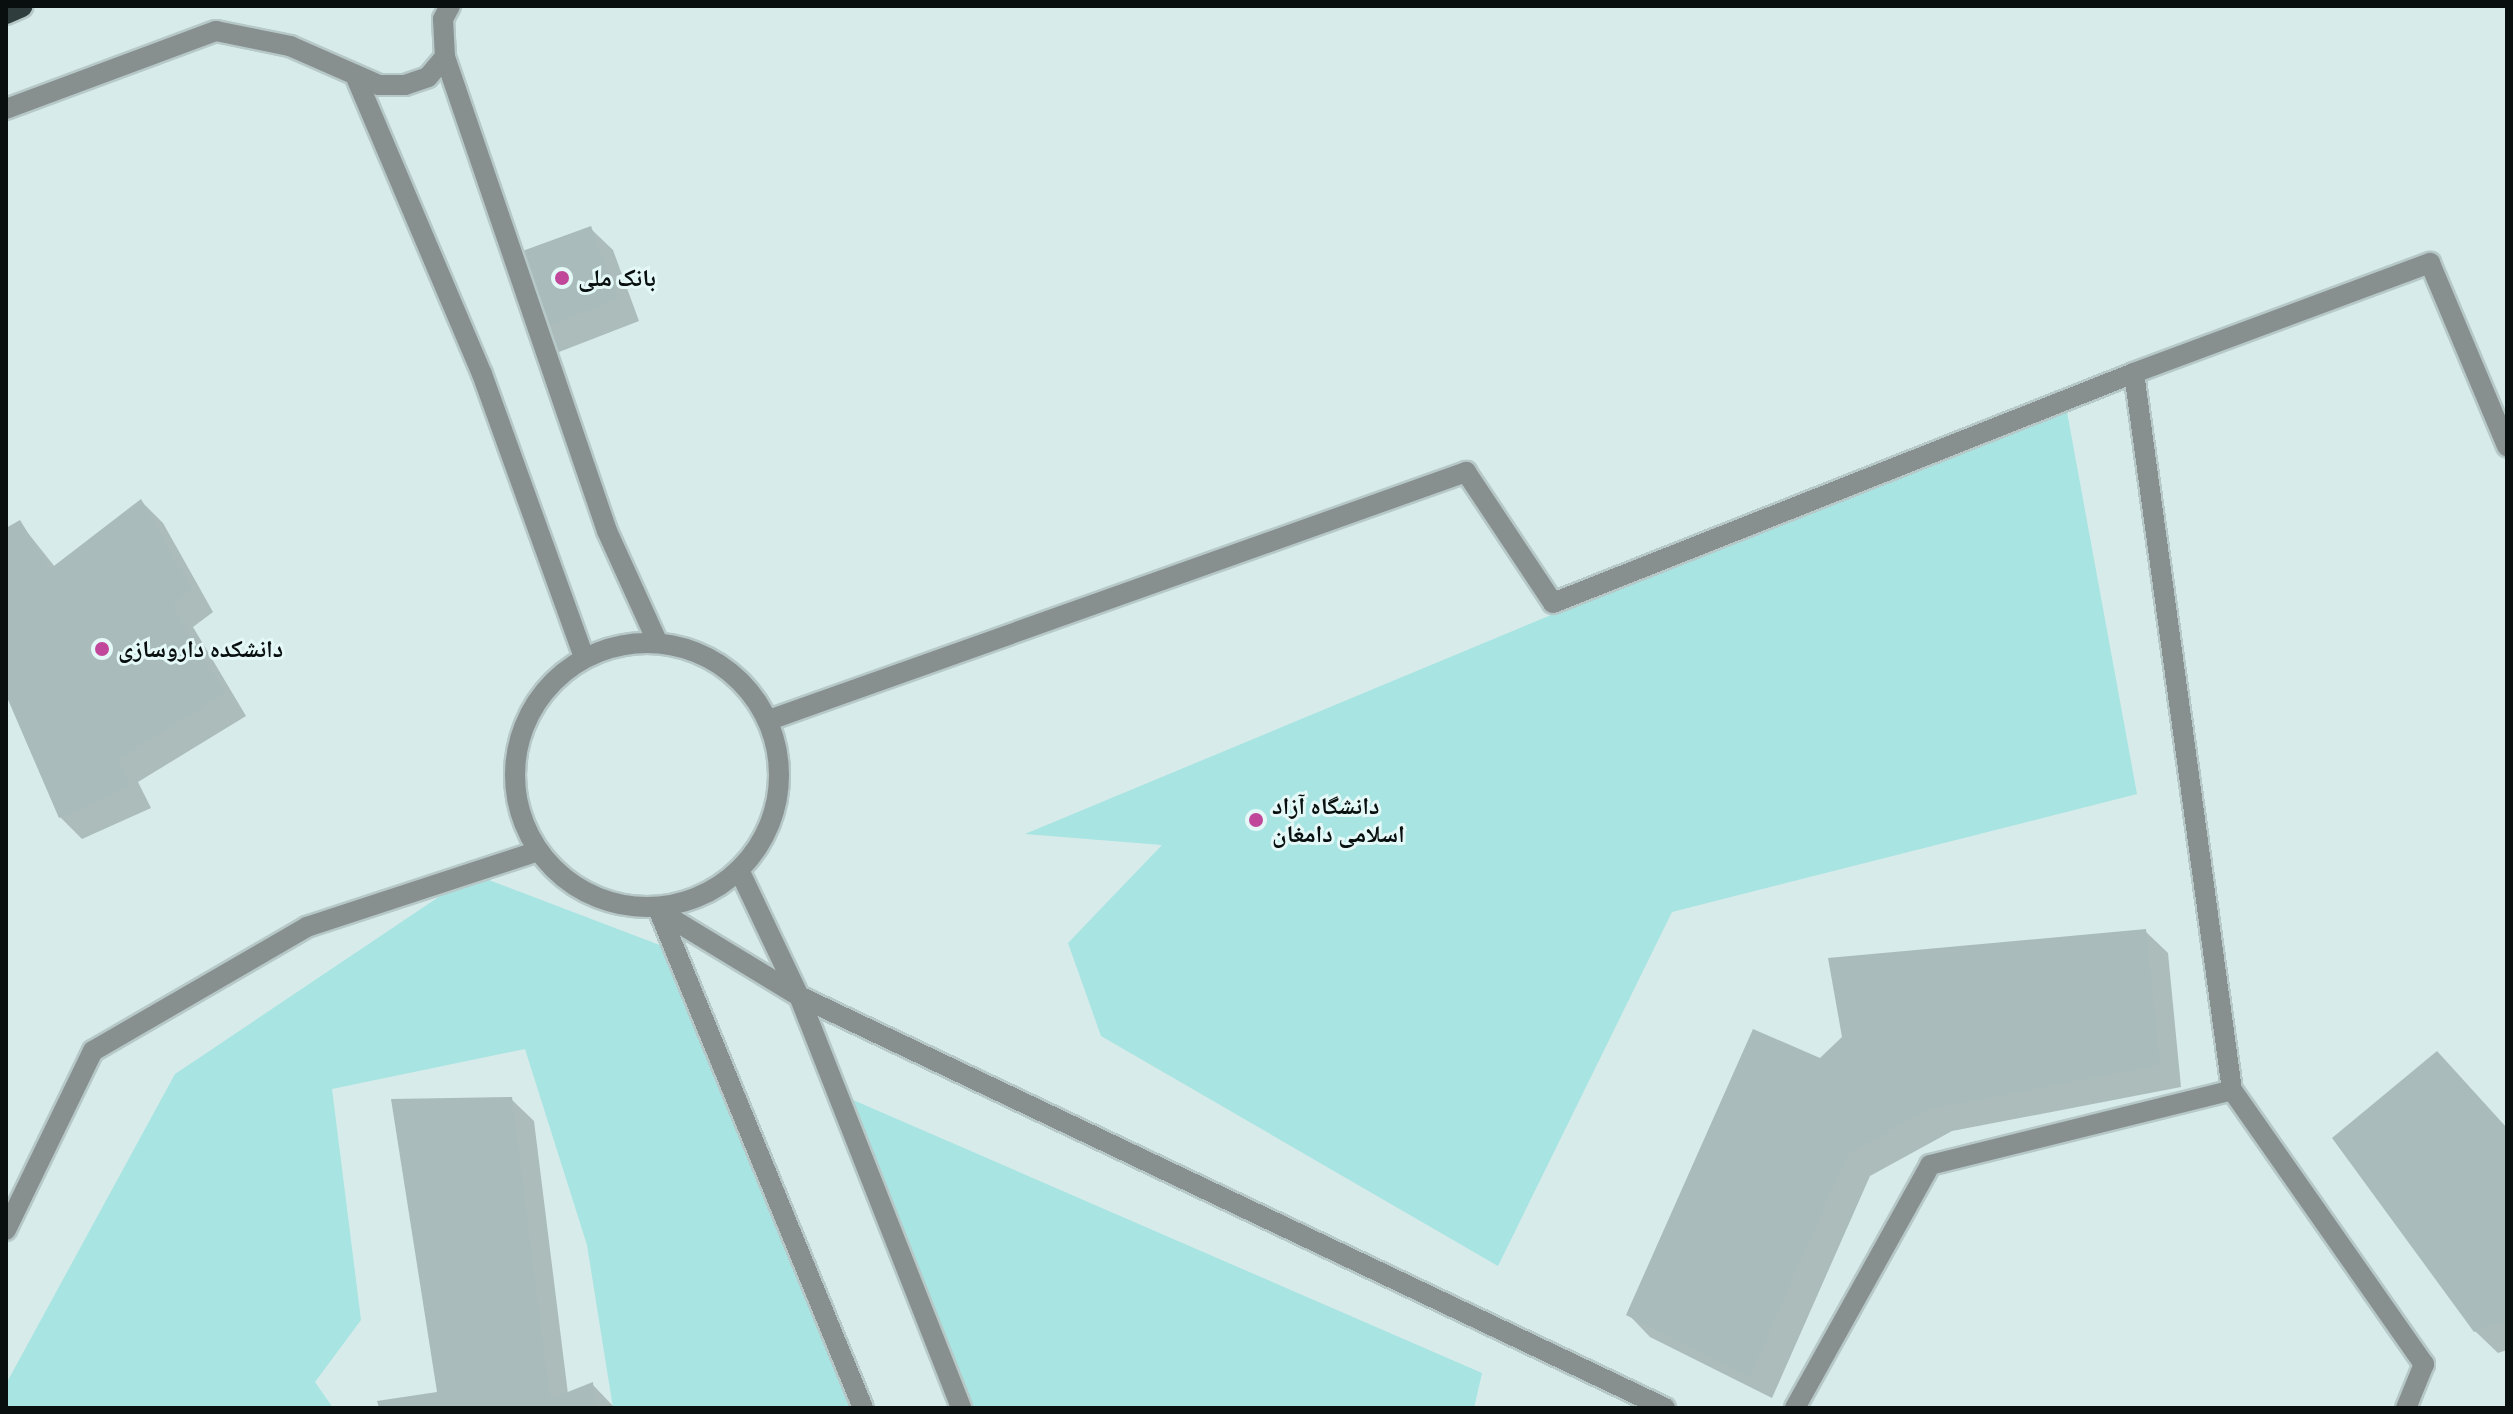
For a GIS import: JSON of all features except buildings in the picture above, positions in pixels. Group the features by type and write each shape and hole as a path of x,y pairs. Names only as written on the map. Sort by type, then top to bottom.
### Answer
{"highway":[{"path":"6,13 22,6"}],"street":[{"path":"450,6 443,19 445,57 607,531 656,639"},
{"path":"6,109 216,31 290,46 379,85 405,85 428,77 445,57"},
{"path":"355,75 482,374 583,655"},
{"path":"772,719 1466,472 1553,603 2134,373 2430,263 2507,446"},
{"path":"2134,373 2232,1090 2424,1364 2406,1408"},
{"path":"659,911 741,874 781,802 772,719 726,663 656,639 583,655 530,708 512,781 535,852 589,899 659,911 799,996 1665,1408"},
{"path":"6,1230 93,1051 307,927 535,852"},
{"path":"741,874 799,996 961,1408"},
{"path":"659,911 863,1408"},
{"path":"1795,1408 1930,1165 2232,1090"}],"shaded area":[{"path":"2065,401 2137,794 1672,912 1498,1266 1101,1036 1068,943 1162,845 1025,834"},
{"path":"473,874 678,952 863,1408 613,1408 587,1245 525,1049 332,1089 361,1320 315,1382 333,1408 6,1408 6,1384 175,1074"},
{"path":"837,1093 1482,1373 1474,1408 961,1408"}],"place":[{"name":"بانک ملی","path":"562,278"},
{"name":"دانشکده داروسازی","path":"102,649"},
{"name":"دانشگاه آزاد اسلامی دامغان","path":"1256,820"}]}
